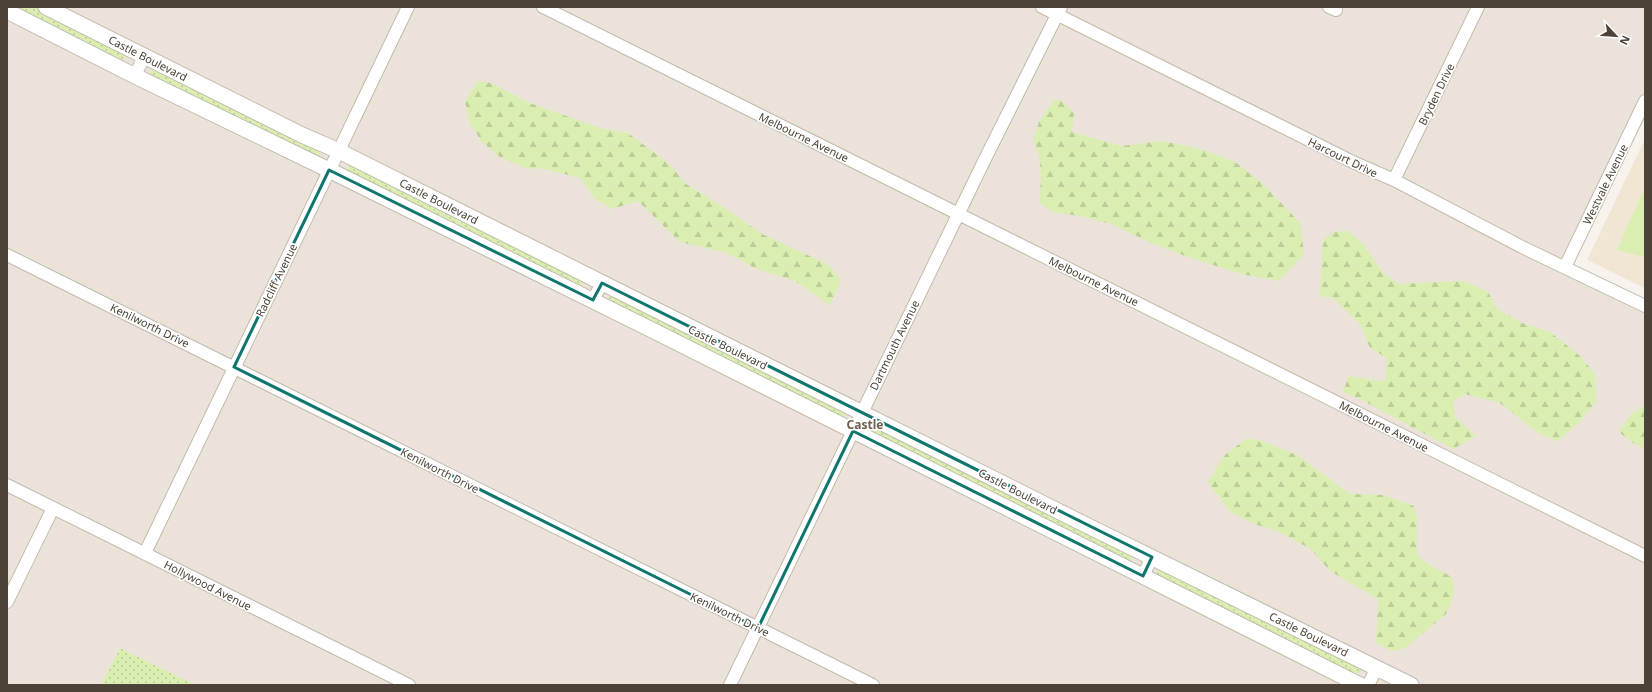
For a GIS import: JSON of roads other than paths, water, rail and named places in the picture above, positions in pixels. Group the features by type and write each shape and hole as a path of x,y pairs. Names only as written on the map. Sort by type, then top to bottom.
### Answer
{"street":[{"name":"Castle Boulevard","path":"46,7 302,135 339,151 862,413 1411,685"},
{"name":"Radcliff Avenue","path":"145,553 408,7"},
{"name":"Melbourne Avenue","path":"542,7 1645,556"},
{"name":"Harcourt Drive","path":"1042,7 1059,11 1355,163 1394,180 1432,201 1645,306"},
{"name":"Bryden Drive","path":"1394,180 1478,7"},
{"name":"Castle Boulevard","path":"7,11 135,76 593,300 1360,685"},
{"name":"Dartmouth Avenue","path":"730,685 958,215 1059,11"},
{"path":"135,76 144,56"},
{"name":"Westvale Avenue","path":"1565,267 1645,100"},
{"name":"Kenilworth Drive","path":"7,254 873,685"},
{"path":"593,300 602,283"},
{"name":"Hollywood Avenue","path":"7,485 409,685"},
{"path":"7,602 53,508"},
{"path":"1143,576 1152,557"},
{"path":"1368,685 1377,668"}],"district":[{"name":"Castle","path":"865,424"}]}
